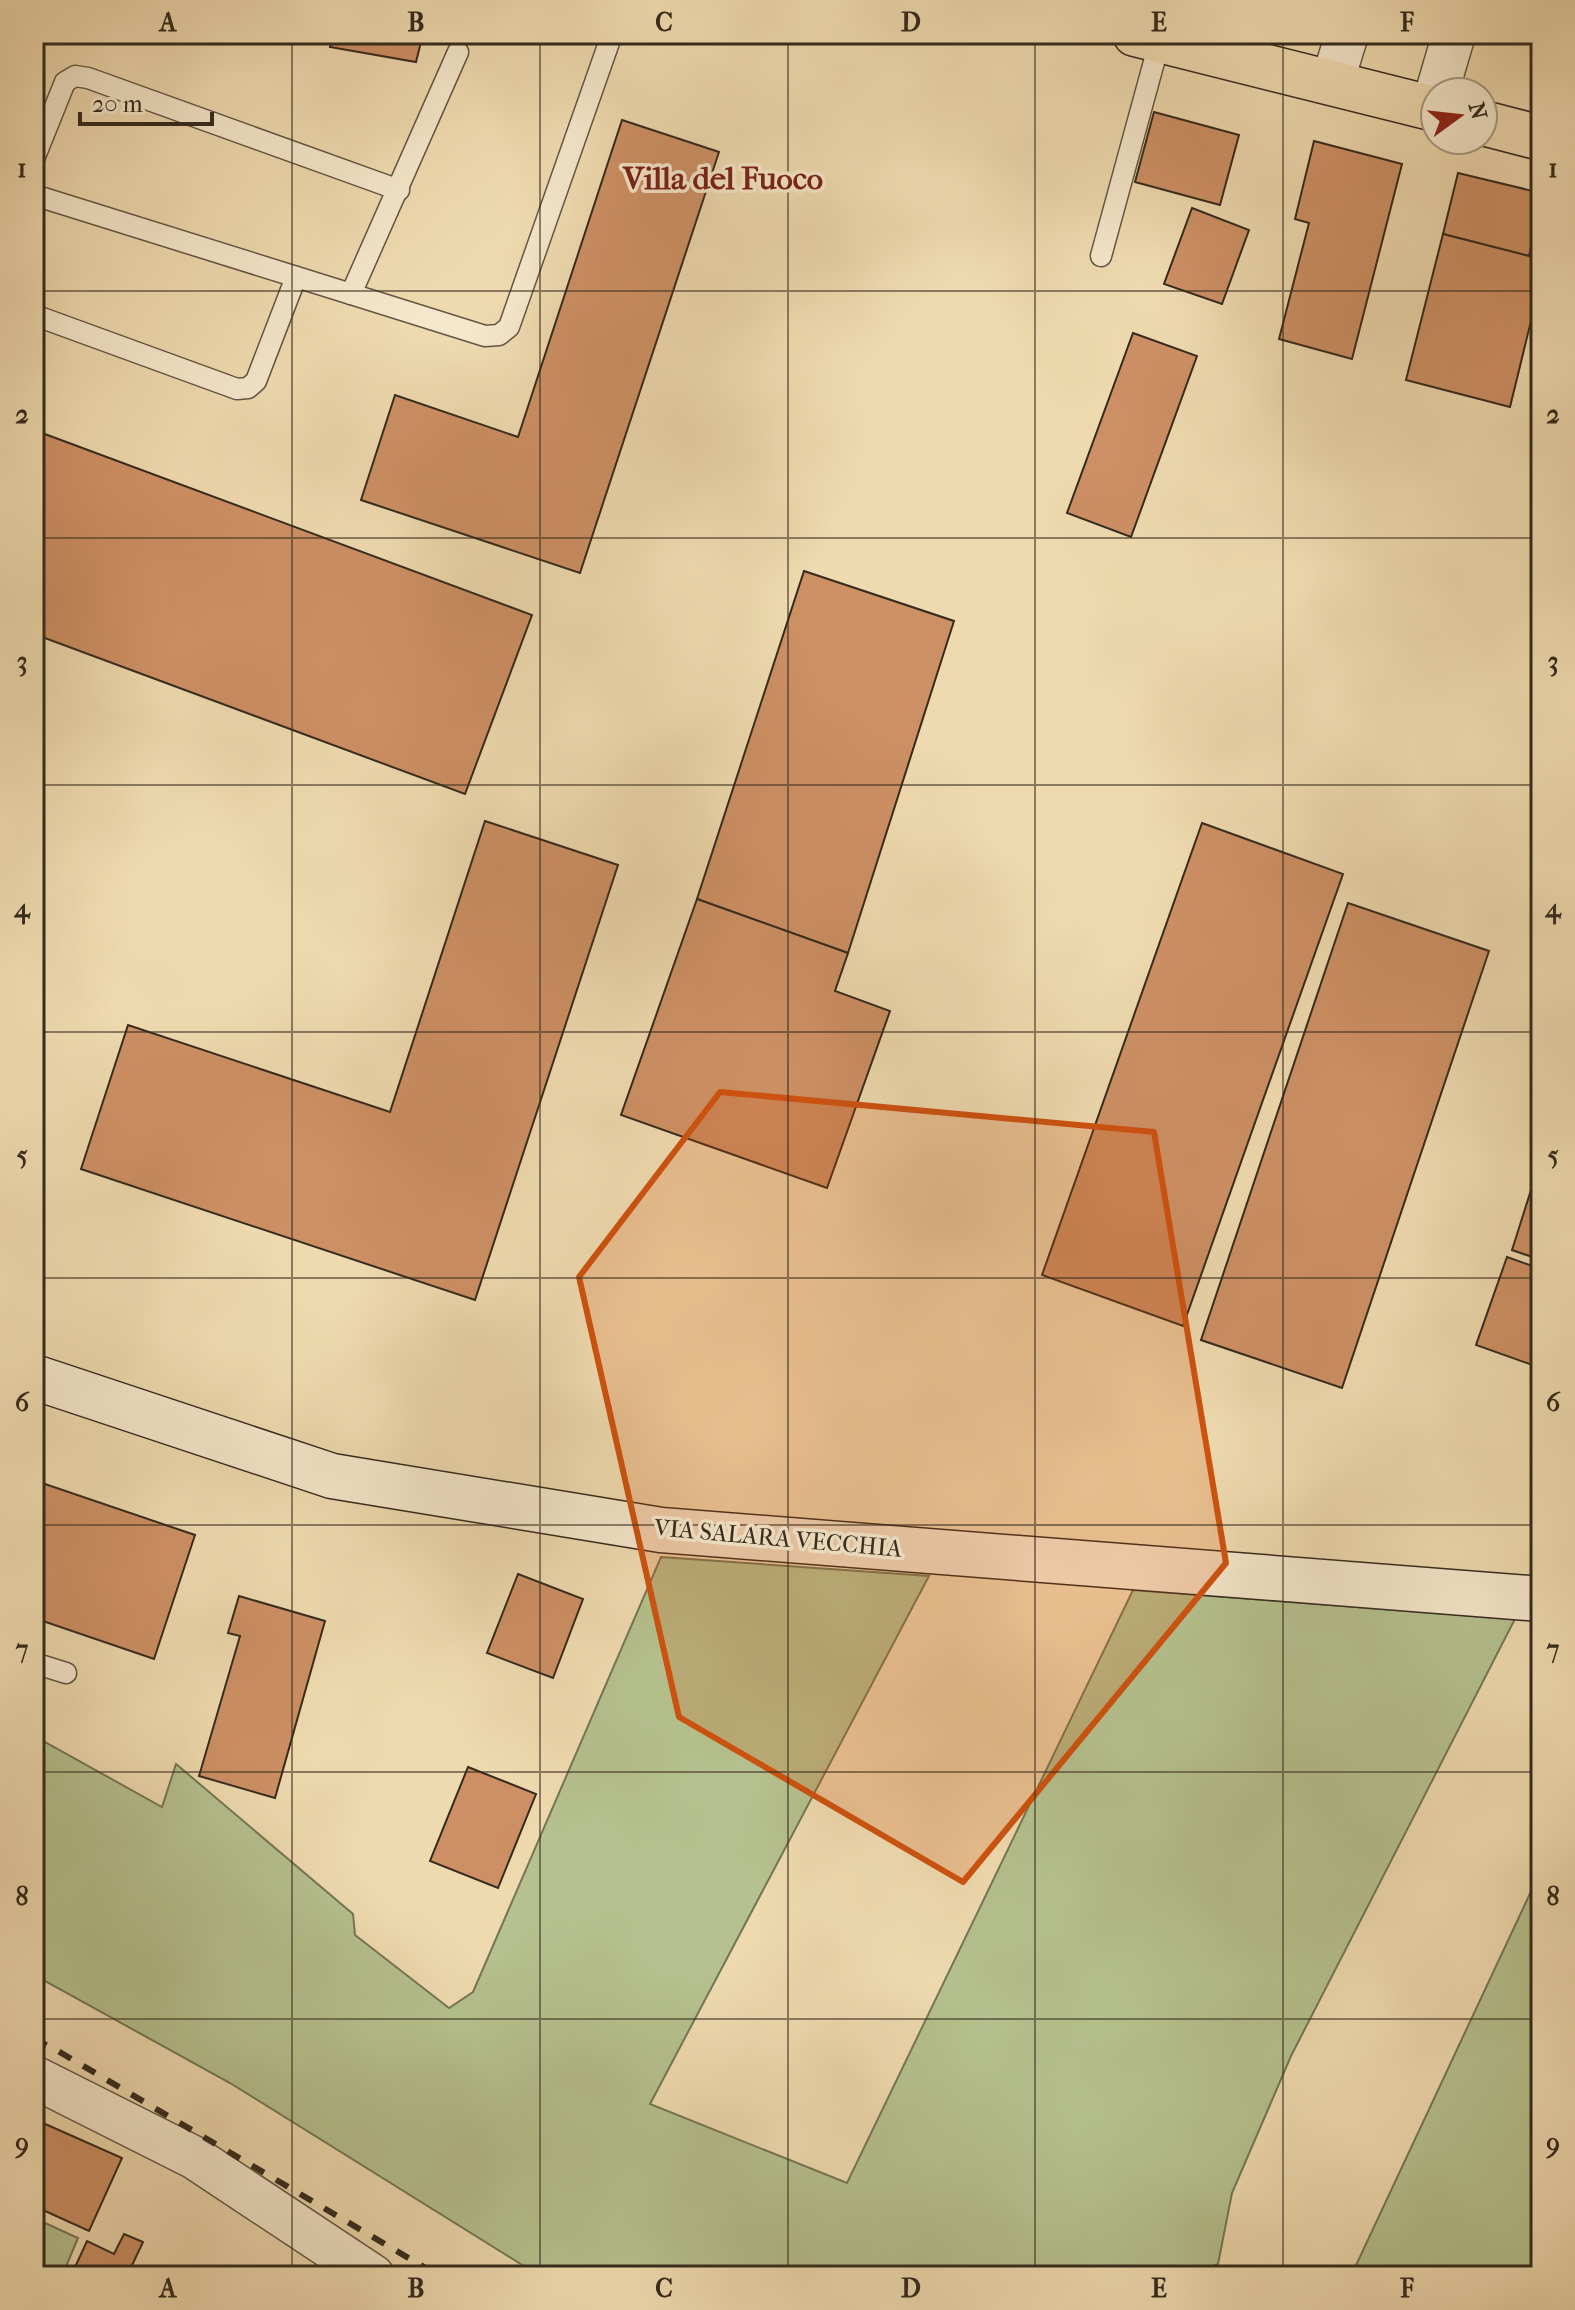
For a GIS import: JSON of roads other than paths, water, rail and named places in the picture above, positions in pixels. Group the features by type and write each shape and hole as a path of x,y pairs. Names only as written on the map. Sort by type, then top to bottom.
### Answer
{"main road":[{"path":"1148,37 1332,83 1419,99"},
{"path":"1499,127 1541,138"}],"street":[{"path":"1332,83 1347,34"},
{"path":"1442,76 1454,34"},
{"name":"VIA SALARA VECCHIA","path":"34,1377 332,1476 661,1530 1541,1599"},
{"path":"34,2077 195,2158 373,2276"}],"lane":[{"path":"34,195 485,336 499,335 509,327 612,34"},
{"path":"1101,256 1148,37"},
{"path":"351,294 458,52"},
{"path":"34,159 65,82 75,76 88,78 399,190"},
{"path":"34,315 237,389 248,388 256,381 296,277"},
{"path":"34,1663 66,1673"}],"railway":[{"path":"34,2039 439,2276"}],"district":[{"name":"Villa del Fuoco","path":"723,178"}]}
